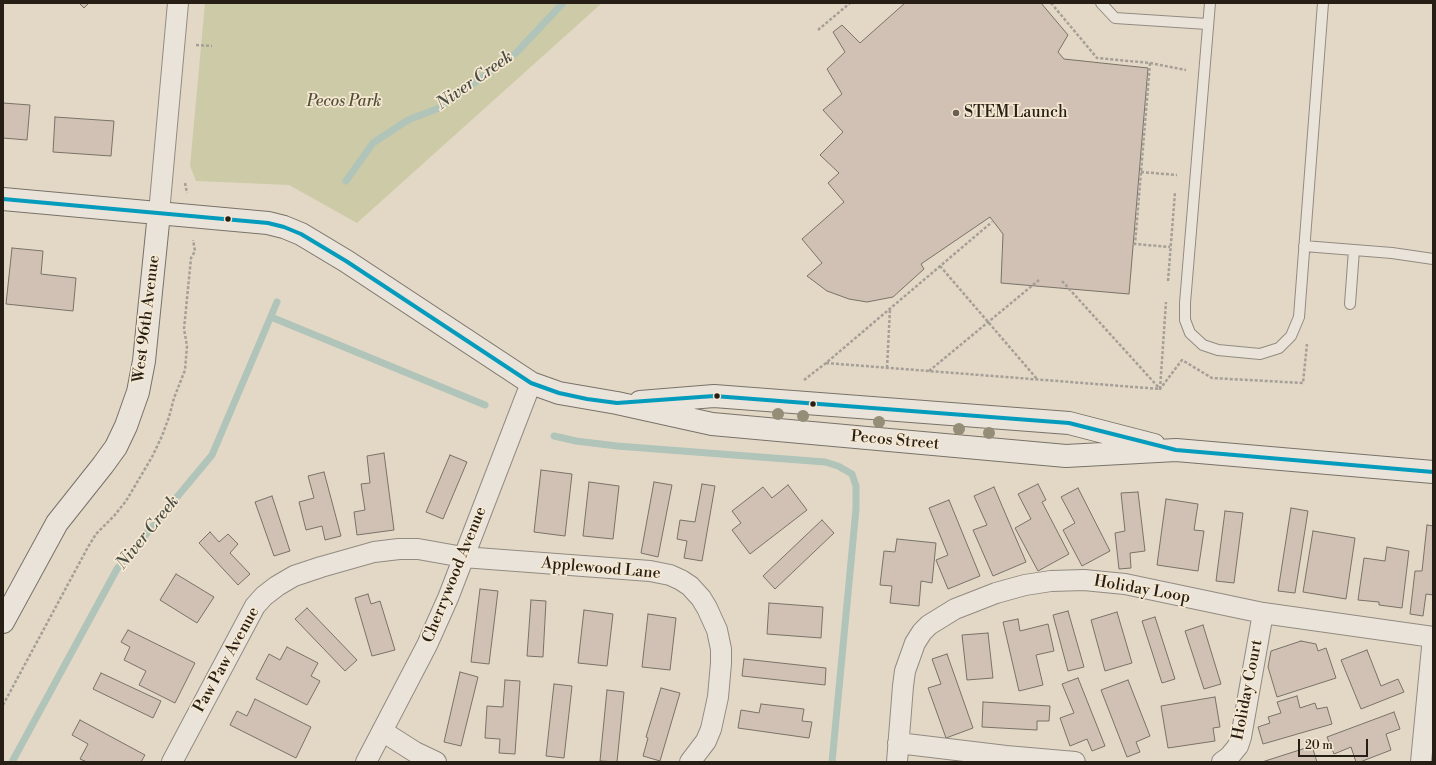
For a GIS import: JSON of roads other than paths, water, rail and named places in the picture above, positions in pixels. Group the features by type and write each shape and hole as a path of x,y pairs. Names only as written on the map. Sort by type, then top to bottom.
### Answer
{"street":[{"name":"West 96th Avenue","path":"3,622 57,523 103,466 116,447 126,426 138,392 144,361 178,3"},
{"name":"Pecos Street","path":"3,199 268,223 284,227 301,234 346,261 531,383 559,393 617,403 712,424 1066,456 1176,450 1433,472"},
{"name":"Cherrywood Avenue","path":"366,762 427,645 448,598 531,383"},
{"name":"Pecos Street","path":"617,403 714,396 1069,423 1176,450"},
{"name":"Paw Paw Avenue","path":"172,762 255,606 264,596 277,586 294,576 374,552 399,549 418,549 463,557"},
{"name":"Applewood Lane","path":"463,557 650,571 670,575 690,586 701,598 717,630 721,649 718,696 706,741 690,762"},
{"name":"Holiday Loop","path":"898,753 905,671 922,632 955,609 996,593 1025,585 1050,581 1084,580 1125,584 1263,613 1433,637"},
{"name":"Holiday Court","path":"1222,762 1229,757 1238,746 1241,737 1263,613"},
{"path":"1421,762 1433,637"},
{"path":"382,731 416,752 436,762"},
{"path":"898,753 1006,756 1074,762"}],"lane":[{"path":"1101,3 1115,18 1207,24"},
{"path":"1210,3 1207,24 1185,303 1185,320 1190,333 1203,345 1218,350 1260,354 1279,348 1292,336 1299,317 1323,3"},
{"path":"1304,246 1392,253 1433,259"},
{"path":"1350,304 1354,250"}],"waterway":[{"name":"Niver Creek","path":"346,181 373,143 408,120 439,108 516,53 563,3"},
{"name":"Niver Creek","path":"12,762 117,569 212,455 277,302"},
{"path":"271,317 485,405"},
{"path":"554,436 576,441 617,446 825,462 838,466 852,474 856,486 856,509 832,762"}],"place":[{"name":"STEM Launch","path":"956,113"}],"park label":[{"name":"Pecos Park","path":"344,102"}]}
